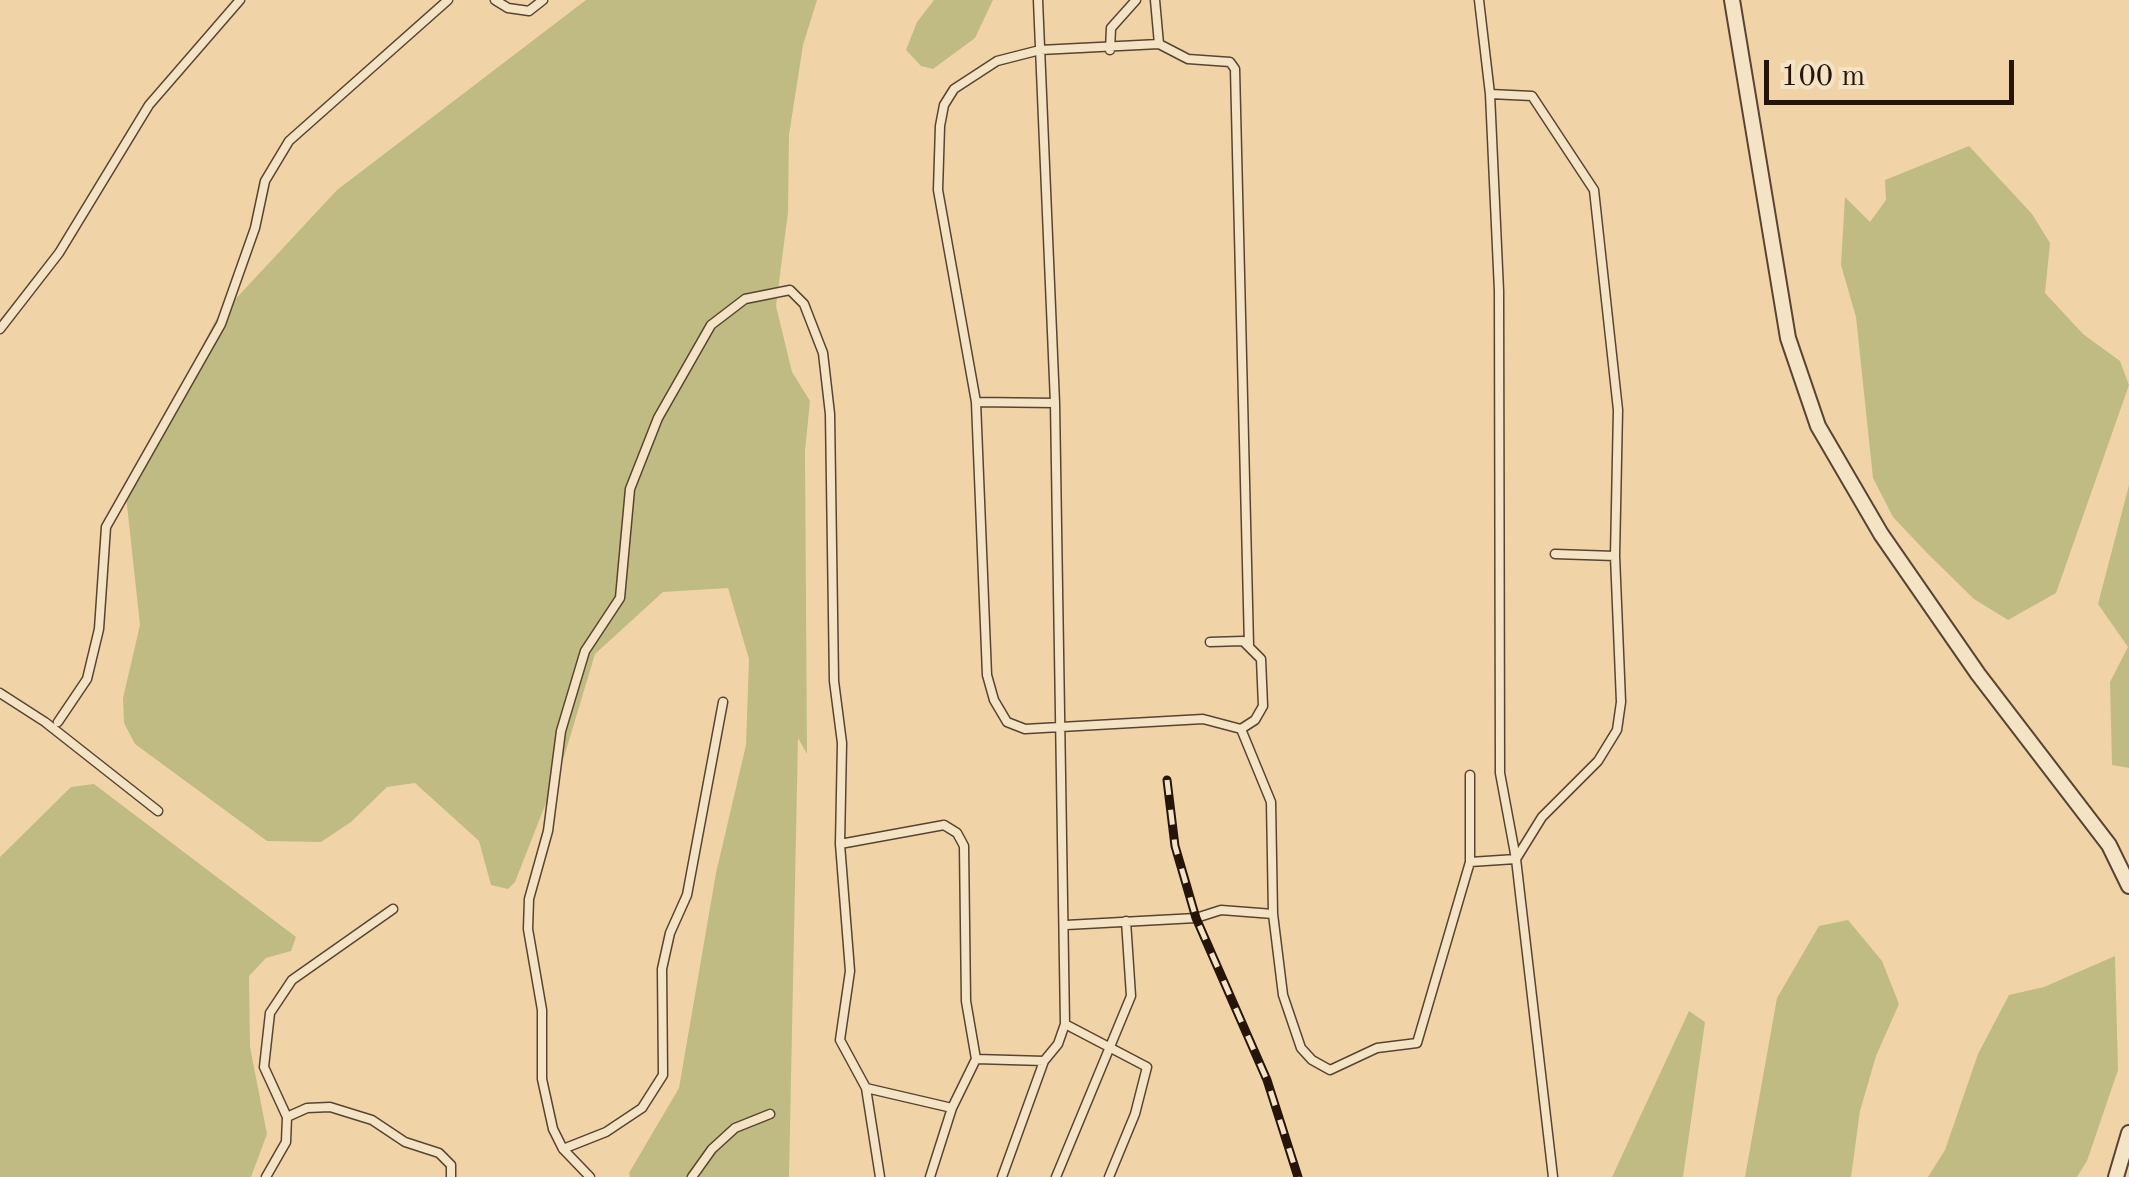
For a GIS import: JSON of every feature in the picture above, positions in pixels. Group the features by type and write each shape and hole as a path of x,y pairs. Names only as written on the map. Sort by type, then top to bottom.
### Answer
{"street":[{"path":"1732,0 1788,338 1818,426 1881,534 1978,674 2109,845 2129,886"},
{"path":"2116,1177 2129,1133"}],"lane":[{"path":"0,329 60,253 149,104 240,0"},
{"path":"58,722 87,679 99,629 106,527 221,324 255,228 265,181 289,141 448,0"},
{"path":"495,0 508,8 529,10 544,0"},
{"path":"1002,1177 1044,1062 1058,1044 1064,1024 1066,924 1055,403 1038,0"},
{"path":"1110,50 1111,28 1136,0"},
{"path":"1155,0 1159,44"},
{"path":"1478,0 1490,94 1499,291 1500,773 1516,859 1553,1177"},
{"path":"1210,642 1230,638 1249,646 1261,659 1265,674 1263,706 1256,720 1241,729 1203,719 1024,729 1007,722 994,700 988,675 976,402 938,190 944,105 954,89 998,61 1040,50 1110,50 1159,44 1188,59 1222,59 1235,70 1249,646"},
{"path":"1490,94 1532,96 1594,190 1618,410 1615,556 1621,702 1617,730 1598,761 1542,817 1516,859"},
{"path":"590,1177 562,1149 552,1129 542,1079 542,1010 528,949 530,899 548,831 560,731 585,651 620,598 630,489 658,418 711,325 745,299 790,290 804,304 823,353 830,414 834,680 842,743 840,844 850,971 840,1040 866,1088 880,1177"},
{"path":"976,402 1055,403"},
{"path":"1555,554 1615,556"},
{"path":"0,692 46,722 158,811"},
{"path":"562,1149 606,1132 642,1108 662,1074 662,969 670,933 687,896 723,702"},
{"path":"1241,729 1272,802 1273,914 1283,995 1300,1048 1330,1070 1378,1048 1417,1042 1470,862 1470,775"},
{"path":"840,844 944,826 957,833 964,846 966,1001 976,1059 952,1108 930,1177"},
{"path":"2109,845 2129,864"},
{"path":"1470,862 1516,859"},
{"path":"266,1177 286,1142 287,1118 264,1066 270,1013 292,980 393,909"},
{"path":"1066,924 1196,918 1221,910 1273,914"},
{"path":"1056,1177 1131,996 1126,921"},
{"path":"1064,1024 1148,1067 1136,1114 1110,1177"},
{"path":"976,1059 1044,1062"},
{"path":"866,1088 952,1108"},
{"path":"287,1118 306,1108 330,1107 372,1120 405,1142 440,1153 451,1165 452,1177"},
{"path":"692,1177 712,1148 735,1128 770,1114"}],"shaded area":[{"path":"586,0 817,0 803,45 789,135 788,212 776,306 792,372 810,401 805,451 807,754 798,738 789,1177 697,1177 734,1127 689,1177 630,1177 629,1173 679,1088 716,873 746,745 749,659 728,588 663,592 595,654 564,757 515,882 508,889 491,885 479,841 415,783 387,787 351,822 321,842 267,841 135,744 124,723 123,698 140,625 126,496 215,321 337,190"},
{"path":"934,0 993,0 975,38 933,69 921,66 906,50 917,22"},
{"path":"1969,146 2032,214 2050,243 2045,293 2083,334 2120,361 2129,385 2056,593 2008,620 1974,599 1927,553 1893,517 1873,478 1856,317 1841,265 1845,197 1870,222 1886,200 1885,180"},
{"path":"2129,485 2129,768 2112,765 2110,682 2128,647 2098,604"},
{"path":"94,784 296,937 291,951 266,958 249,976 250,1047 267,1134 251,1177 0,1177 0,857 71,787"},
{"path":"1848,920 1882,961 1899,1004 1876,1056 1860,1111 1851,1177 1745,1177 1777,998 1819,926"},
{"path":"2115,956 2118,1070 2087,1161 2077,1177 1928,1177 1945,1150 1978,1054 2009,995 2044,987"},
{"path":"1689,1011 1705,1022 1683,1177 1612,1177"}],"railway":[{"path":"1167,780 1175,846 1196,918 1267,1080 1298,1177"}]}
